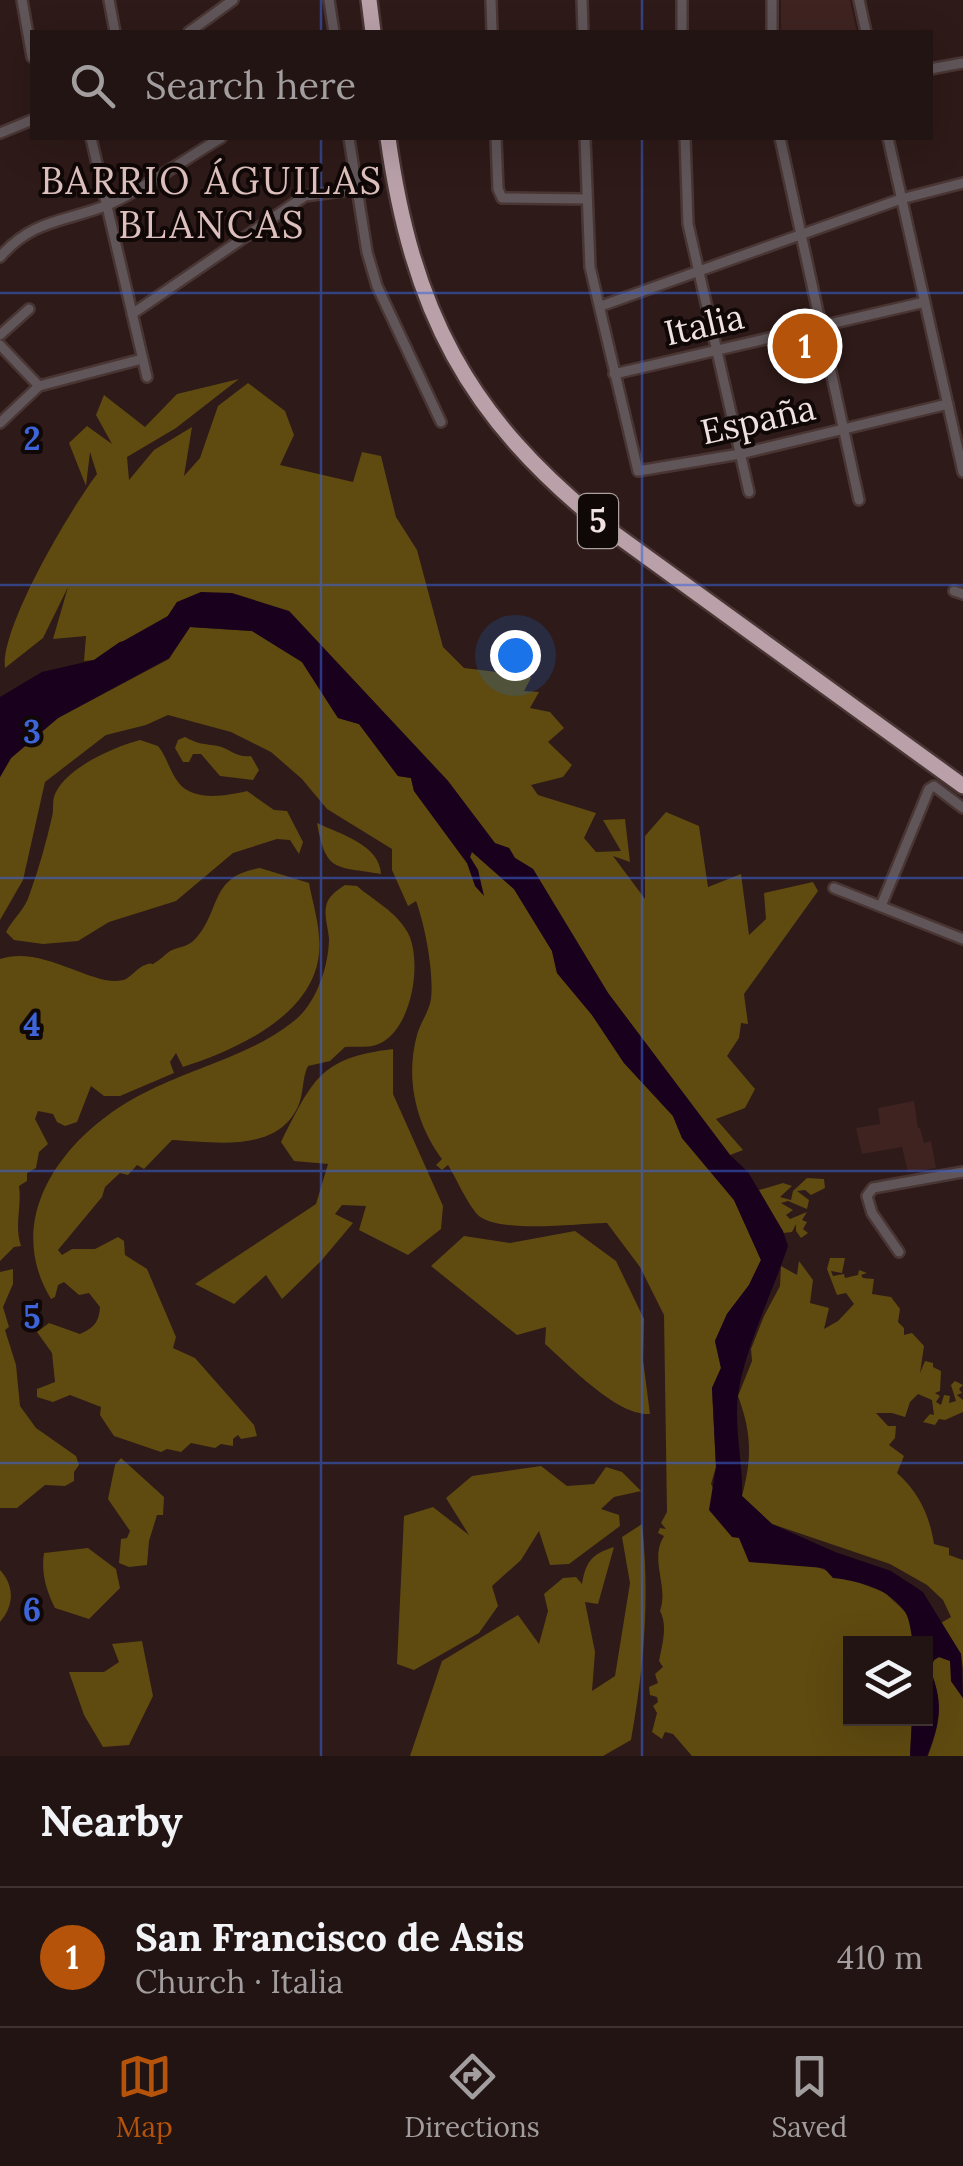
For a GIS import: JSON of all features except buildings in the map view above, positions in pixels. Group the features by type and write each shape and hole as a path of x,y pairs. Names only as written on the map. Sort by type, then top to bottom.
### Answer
{"highway":[{"path":"369,0 373,30"},
{"name":"5","path":"388,140 404,234 431,313 467,380 522,454 604,526 963,786"}],"street":[{"path":"22,0 30,46"},
{"path":"109,0 115,30"},
{"path":"191,30 233,0"},
{"path":"329,0 334,30"},
{"path":"491,0 492,30"},
{"path":"582,0 583,30"},
{"path":"682,0 682,30"},
{"path":"772,0 772,30"},
{"path":"859,0 866,30"},
{"path":"933,68 963,63"},
{"path":"0,134 30,121"},
{"path":"92,140 146,377"},
{"path":"0,257 14,241 42,225 106,205 219,140"},
{"path":"349,140 366,252 441,422"},
{"path":"496,140 500,196 504,200 586,199"},
{"path":"585,140 590,267 614,374"},
{"path":"685,140 688,224 749,492"},
{"path":"780,140 859,500"},
{"path":"888,140 963,472"},
{"path":"601,306 901,200 963,183"},
{"path":"132,314 305,196 356,188"},
{"name":"Italia","path":"614,374 925,302"},
{"path":"0,335 29,309"},
{"path":"0,345 39,386"},
{"path":"0,423 39,386 142,359"},
{"name":"España","path":"614,374 638,472 740,454 948,404"},
{"path":"881,906 930,789 934,786 963,808"},
{"path":"834,888 963,938"},
{"path":"899,1252 872,1214 867,1196 872,1188 963,1172"}],"shaded area":[{"path":"781,0 850,0 857,30 781,30"},
{"path":"239,379 176,428 127,457 129,480 154,450 192,427 184,476 200,458 218,406 248,383 285,411 294,435 280,465 353,482 362,452 381,456 396,517 417,550 443,647 464,668 497,672 518,657 531,678 524,691 539,692 530,708 550,712 564,728 548,742 572,765 563,777 531,785 538,795 596,813 584,838 596,852 621,851 603,820 625,819 630,862 613,856 645,899 645,836 666,812 699,826 708,887 741,874 749,935 766,919 764,893 813,882 818,891 744,994 748,1024 741,1023 739,1038 727,1056 755,1089 745,1108 716,1119 743,1150 730,1155 608,993 533,869 515,858 509,848 495,844 448,781 289,611 177,602 155,636 120,642 94,660 84,661 86,636 53,639 68,587 43,638 5,668 6,649 25,597 71,512 97,474 90,452 86,486 69,443 87,426 112,444 96,415 104,395 145,427 177,394"},
{"path":"201,592 232,593 289,611 448,781 495,843 509,848 515,858 533,869 608,993 730,1155 748,1172 788,1246 741,1378 737,1420 742,1496 772,1524 891,1571 923,1592 961,1654 963,1698 951,1681 950,1661 939,1657 933,1662 933,1636 912,1636 905,1612 891,1597 873,1587 833,1578 824,1568 749,1562 739,1538 732,1537 709,1510 716,1467 712,1388 721,1368 715,1341 761,1260 734,1200 682,1138 673,1116 624,1063 557,973 552,951 514,889 472,852 470,857 478,870 484,896 475,886 467,863 414,791 411,778 398,776 359,724 338,718 302,662 252,631 190,627 169,658 58,718 11,758 0,777 0,697 42,672 94,660 120,642 155,636 177,602"},
{"path":"190,627 252,631 302,662 338,718 359,724 398,776 411,778 414,791 467,863 481,892 471,851 514,889 552,951 557,973 624,1063 673,1116 682,1138 734,1200 761,1260 715,1341 721,1368 712,1388 716,1467 711,1484 739,1538 884,1592 908,1614 913,1636 843,1636 843,1726 912,1726 910,1756 692,1756 673,1734 665,1732 662,1739 652,1732 657,1713 653,1706 658,1702 657,1697 650,1695 649,1687 658,1683 655,1674 663,1667 659,1661 664,1629 658,1554 664,1536 658,1533 660,1528 666,1529 661,1523 667,1512 664,1315 640,1267 607,1223 518,1226 485,1220 472,1208 448,1165 442,1170 436,1165 442,1159 420,1116 412,1068 417,1035 431,999 430,963 416,901 408,906 392,870 392,849 327,809 302,779 271,752 231,732 168,715 106,735 45,782 23,880 0,920 0,777 11,758 58,718 169,659"},
{"path":"185,737 251,756 259,770 253,780 220,776 201,754 193,754 189,762 183,762 175,748 178,740"},
{"path":"140,740 158,746 178,782 192,793 220,796 247,791 274,810 287,811 303,842 299,854 290,840 277,839 233,853 176,901 109,922 78,941 43,944 14,940 6,932 28,899 53,814 54,796 61,784 92,760"},
{"path":"317,823 366,848 374,855 381,874 335,864 324,851"},
{"path":"260,868 309,883 319,937 318,963 309,985 275,1022 230,1049 183,1067 176,1053 170,1062 174,1073 120,1096 104,1096 91,1086 77,1122 65,1126 53,1114 38,1111 35,1119 48,1144 39,1152 36,1168 27,1173 27,1181 19,1186 21,1246 14,1247 0,1261 0,959 35,957 100,979 126,979 142,966 188,945 205,926 224,886 244,872"},
{"path":"345,885 357,886 391,912 408,933 414,978 398,1027 376,1045 345,1047 330,1061 308,1066 299,1104 290,1120 277,1131 244,1142 172,1140 144,1169 137,1165 128,1175 120,1173 58,1250 62,1255 72,1249 95,1249 118,1237 124,1241 125,1255 147,1269 176,1337 173,1348 195,1358 254,1425 257,1436 241,1439 238,1435 233,1446 221,1444 215,1448 191,1443 181,1452 161,1452 114,1436 100,1415 101,1407 70,1395 53,1402 37,1397 37,1389 55,1382 52,1353 37,1332 49,1323 80,1334 95,1324 100,1307 89,1293 79,1295 64,1282 51,1299 37,1268 33,1237 38,1207 50,1179 67,1153 115,1110 161,1085 259,1044 294,1021 320,983 329,938 327,903"},
{"path":"393,1049 393,1094 443,1206 441,1229 408,1255 359,1230 366,1206 342,1205 335,1214 353,1223 282,1299 266,1275 234,1304 195,1284 316,1204 328,1164 294,1161 281,1142 311,1088 333,1066"},
{"path":"914,1101 918,1128 924,1143 931,1141 936,1168 908,1172 902,1147 862,1154 856,1128 880,1124 878,1108"},
{"path":"807,1178 824,1179 825,1188 811,1195 805,1190 797,1191 809,1200 807,1209 788,1201 781,1203 793,1210 786,1215 790,1219 807,1212 802,1220 807,1222 803,1229 808,1233 801,1238 796,1224 792,1232 783,1233 759,1190 783,1183 792,1186 780,1197 791,1200 793,1191"},
{"path":"575,1231 616,1261 644,1319 643,1360 650,1414 623,1407 581,1376 545,1344 546,1327 517,1335 431,1266 464,1236 510,1243"},
{"path":"830,1258 845,1258 842,1273 831,1271 833,1276 858,1275 859,1270 867,1273 861,1275 874,1279 872,1294 891,1297 900,1309 898,1322 904,1335 912,1333 924,1346 920,1373 925,1361 941,1371 936,1402 941,1405 944,1395 950,1396 949,1403 956,1401 951,1385 955,1381 963,1385 959,1389 962,1393 957,1395 963,1400 963,1412 939,1419 935,1425 923,1422 934,1415 932,1400 918,1394 910,1402 905,1417 876,1413 888,1426 896,1426 895,1438 889,1445 904,1456 897,1473 922,1506 934,1544 949,1548 949,1555 963,1560 963,1669 961,1654 941,1623 951,1617 943,1600 927,1585 890,1564 772,1524 742,1496 749,1446 738,1396 752,1361 751,1349 780,1286 781,1266 797,1275 799,1261 813,1280 810,1303 829,1308 824,1329 854,1304 846,1293 837,1295 827,1269"},
{"path":"13,1269 13,1284 3,1307 20,1406 36,1428 76,1456 79,1465 74,1481 65,1486 45,1485 17,1508 0,1508 0,1272"},
{"path":"121,1458 164,1497 163,1515 157,1515 149,1541 147,1565 129,1567 119,1563 121,1539 127,1538 130,1531 108,1499 115,1465"},
{"path":"541,1466 567,1486 594,1484 606,1467 622,1472 641,1491 614,1497 601,1509 619,1515 620,1526 569,1564 550,1565 539,1531 521,1560 492,1586 498,1606 479,1633 414,1670 397,1664 404,1516 433,1507 469,1535 446,1498 472,1476"},
{"path":"642,1524 644,1632 631,1740 603,1756 410,1756 442,1661 518,1615 539,1644 548,1611 544,1594 563,1578 576,1577 582,1584 591,1560 614,1547 598,1604 585,1602 595,1652 592,1691 615,1676 630,1583 622,1537"},
{"path":"88,1548 116,1569 120,1588 89,1619 55,1608 43,1567 44,1553"},
{"path":"0,1570 11,1596 0,1622"},
{"path":"142,1641 153,1696 129,1745 103,1747 84,1715 69,1672 104,1672 119,1662 112,1644"},
{"path":"939,1657 951,1661 951,1681 963,1698 963,1756 928,1756 939,1713 934,1660"},
{"path":"933,1680 939,1713 935,1733 927,1756 910,1756 912,1726 933,1726"}],"waterway":[{"path":"125,647 173,620"}],"place":[{"name":"San Francisco de Asis","path":"805,346"}],"district":[{"name":"BARRIO ÁGUILAS BLANCAS","path":"212,203"}]}
